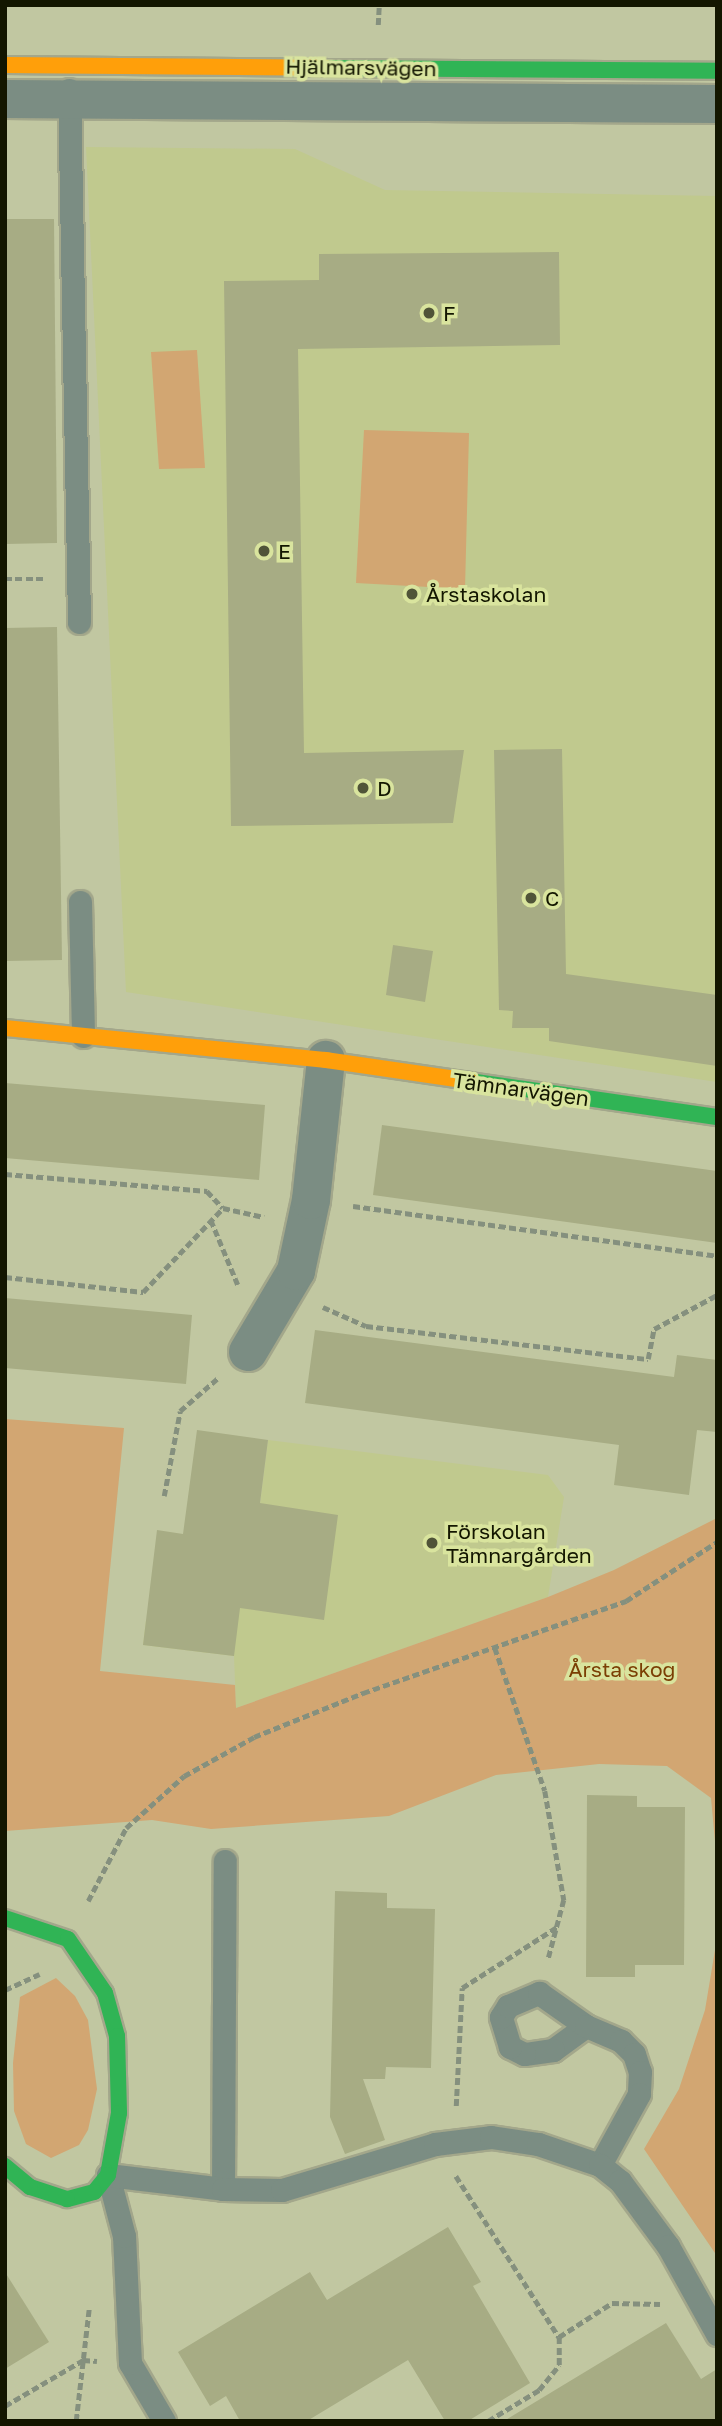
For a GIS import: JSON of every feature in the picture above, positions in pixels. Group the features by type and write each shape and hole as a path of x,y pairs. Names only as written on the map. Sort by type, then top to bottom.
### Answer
{"street":[{"name":"Hjälmarsvägen","path":"5,65 69,82 717,104"},
{"name":"Hjälmarsvägen","path":"5,99 69,82 717,71"},
{"name":"Tämnarvägen","path":"5,1028 326,1060 717,1118"},
{"path":"248,1352 296,1271 311,1200 326,1060"},
{"path":"5,1918 68,1939 106,1993 117,2036 119,2113 108,2175 94,2192 66,2199 30,2187 6,2170"}],"lane":[{"path":"69,82 79,622"},
{"path":"80,902 83,1036"},
{"path":"223,2189 225,1861"},
{"path":"586,2026 540,2055 510,2048 501,2017 508,2006 539,1993 586,2026 621,2041 634,2054 640,2071 639,2094 600,2165"},
{"path":"164,2421 130,2363 124,2236 108,2175 223,2189 282,2190 435,2144 491,2137 538,2144 600,2165 641,2204 717,2333"}],"path":[{"path":"377,33 379,5"},
{"path":"5,579 49,579"},
{"path":"5,1174 207,1191 223,1209 266,1217 311,1200 717,1256"},
{"path":"5,1277 143,1292 223,1209"},
{"path":"311,1313 321,1306 366,1326 648,1359 654,1329 717,1295"},
{"path":"164,1496 180,1411 248,1352"},
{"path":"68,1939 126,1828 184,1776 254,1737 626,1601 717,1542"},
{"path":"495,1648 545,1790 564,1900 539,1993"},
{"path":"456,2106 458,2070"},
{"path":"435,2144 559,2337 559,2365 539,2390 488,2421"},
{"path":"559,2337 612,2303 699,2304"},
{"path":"76,2421 90,2305"},
{"path":"5,2406 83,2360 130,2363"}],"shaded area":[{"name":"Årstaskolan","path":"86,147 295,149 385,190 717,196 717,1082 126,992"},
{"name":"Förskolan Tämnargården","path":"268,1440 548,1475 564,1497 548,1597 236,1708 234,1656 143,1645 146,1620 215,1629 260,1504"}],"green space":[{"path":"197,350 205,468 159,469 151,352"},
{"path":"364,430 469,433 465,589 356,583"},
{"name":"Årsta skog","path":"5,1419 124,1428 100,1671 235,1685 236,1708 548,1597 614,1570 717,1518 717,1863 711,1798 667,1766 599,1764 496,1775 389,1816 211,1829 152,1820 5,1831"},
{"path":"717,1938 717,2256 644,2149 679,2089 705,2010"},
{"path":"56,1978 75,1996 88,2020 97,2089 88,2130 79,2145 51,2158 26,2144 14,2111 13,2063 20,1997"}],"building":[{"path":"5,219 54,219 57,543 5,544"},
{"path":"559,252 560,345 298,349 304,753 464,750 453,823 231,826 224,281 319,280 319,254"},
{"path":"57,627 62,960 5,961 5,628"},
{"name":"C","path":"562,749 566,974 717,995 717,1066 549,1041 549,1028 512,1028 513,1011 499,1010 494,750"},
{"path":"393,945 433,951 425,1002 386,995"},
{"path":"5,1083 265,1105 259,1180 5,1158"},
{"path":"382,1125 717,1171 717,1243 373,1195"},
{"path":"5,1298 192,1315 186,1384 5,1368"},
{"path":"315,1330 674,1377 677,1355 717,1360 717,1432 697,1430 689,1495 614,1485 619,1445 305,1403"},
{"path":"197,1430 268,1440 260,1503 338,1515 324,1620 240,1608 234,1656 143,1645 157,1530 183,1534"},
{"path":"587,1795 637,1796 637,1807 685,1807 684,1965 635,1965 635,1977 586,1977"},
{"path":"335,1891 387,1893 387,1908 435,1909 431,2068 386,2067 385,2079 363,2079 385,2140 345,2154 330,2117"},
{"path":"448,2227 481,2282 473,2286 530,2383 468,2421 445,2421 408,2360 307,2421 240,2421 226,2396 210,2406 178,2352 310,2272 327,2300"},
{"path":"5,2272 49,2342 5,2369"},
{"path":"666,2323 701,2379 717,2369 717,2421 504,2421"}],"traffic: fast":[{"path":"325,68 717,71"},
{"path":"470,1081 717,1117"},
{"path":"5,1918 68,1939 105,1993 117,2036 119,2113 108,2175 94,2192 67,2199 30,2187 5,2166"}],"traffic: slow":[{"path":"5,65 325,68"},
{"path":"5,1028 326,1060 470,1081"}],"place":[{"name":"F","path":"429,313"},
{"name":"E","path":"264,551"},
{"name":"Årstaskolan","path":"412,594"},
{"name":"D","path":"363,788"},
{"name":"C","path":"531,898"},
{"name":"Förskolan Tämnargården","path":"432,1543"}]}
